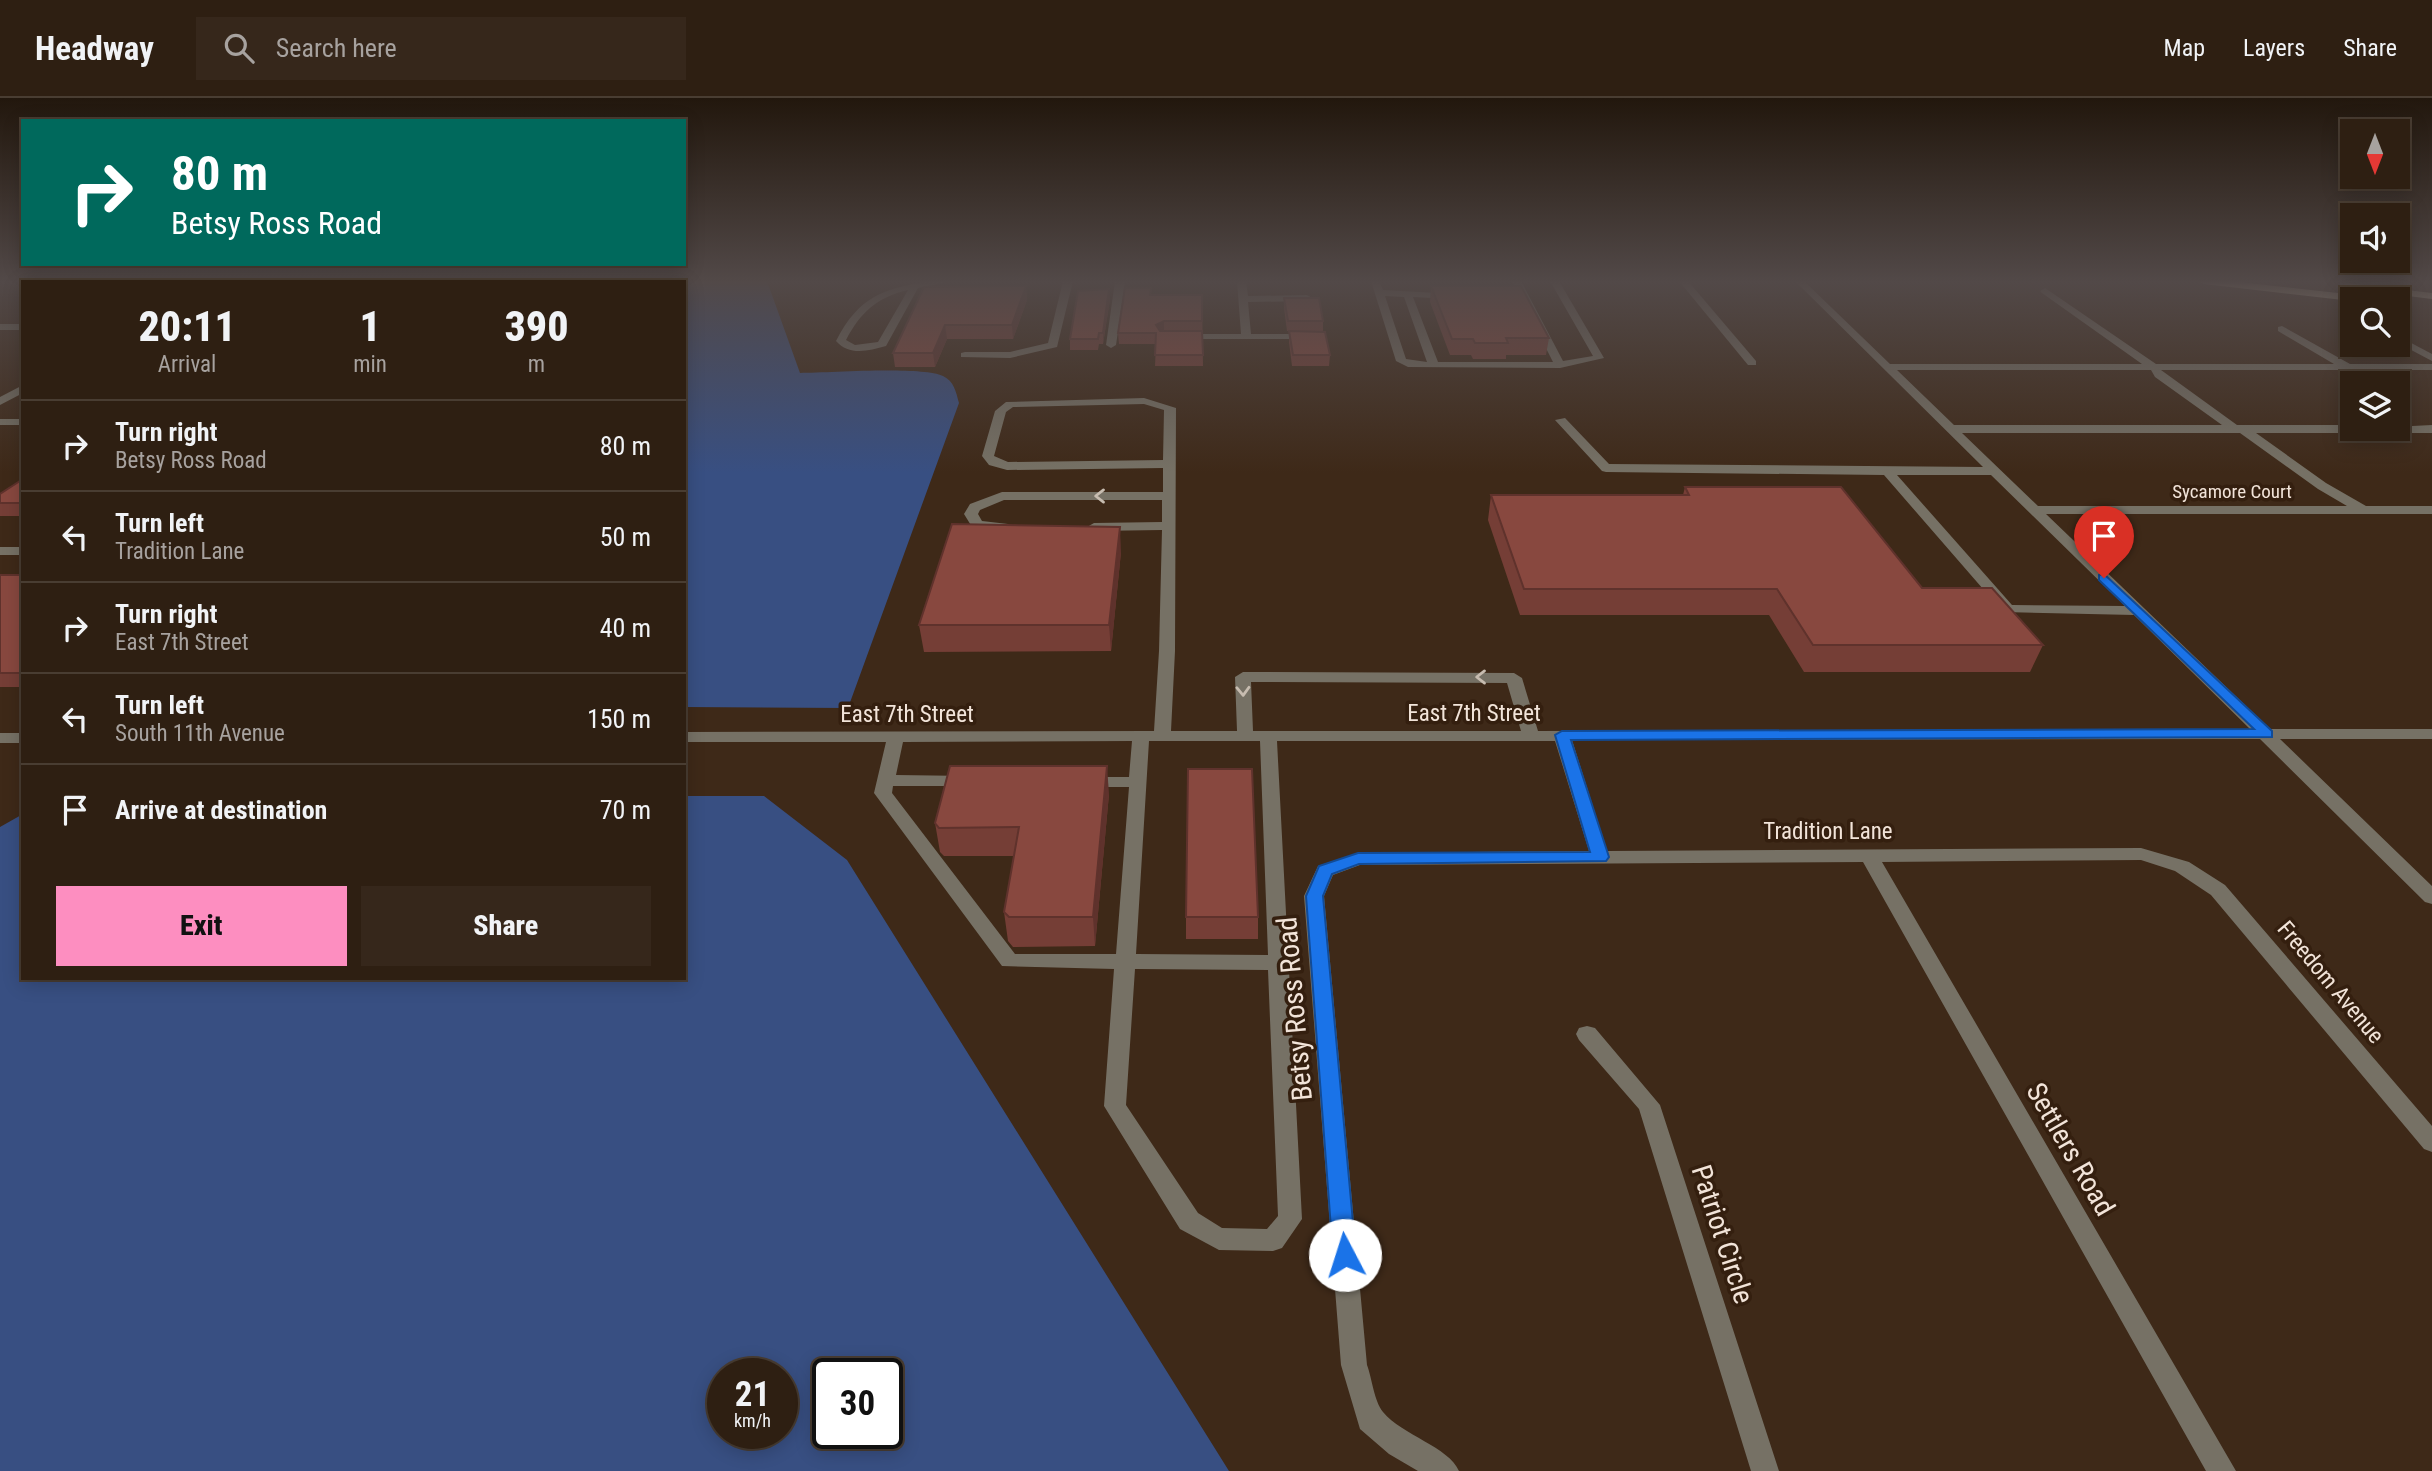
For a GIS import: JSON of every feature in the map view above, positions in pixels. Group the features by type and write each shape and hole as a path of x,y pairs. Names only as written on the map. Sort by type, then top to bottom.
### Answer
{"street":[{"path":"845,345 858,349 877,345"},
{"path":"965,355 1010,355 1052,345"},
{"path":"1396,345 1401,361 1412,365 1560,365 1599,358 1592,345"},
{"path":"1426,345 1434,365"},
{"path":"1549,345 1560,365"},
{"path":"1737,345 1752,363"},
{"path":"1865,345 2431,896"},
{"path":"2122,345 2154,368 2159,375 2238,429 2363,510"},
{"path":"2309,345 2348,368"},
{"path":"2410,347 2431,362"},
{"path":"1888,368 2348,368 2431,362"},
{"path":"0,402 21,389"},
{"path":"1169,464 1007,466 993,462 988,456 1001,411 1010,404 1144,401 1170,408 1167,651 1152,736 1138,782 1115,1106 1189,1221 1219,1239 1273,1240 1290,1219 1268,736"},
{"path":"1561,420 1606,468 1992,471"},
{"path":"0,422 21,422"},
{"path":"1950,429 2432,429"},
{"path":"1887,471 2008,609 2139,611"},
{"path":"1012,527 977,524 971,514 975,507 1002,496 1168,496"},
{"name":"Sycamore Court","path":"2033,510 2432,510"},
{"path":"1077,527 1168,526"},
{"path":"0,551 21,551"},
{"path":"1245,736 1243,677 1514,677 1531,735"},
{"name":"East 7th Street","path":"686,737 2432,734"},
{"path":"1562,735 1600,857"},
{"path":"896,736 883,793 1009,961 1278,963"},
{"path":"0,738 21,738"},
{"path":"886,780 984,781"},
{"path":"1068,781 1138,782"},
{"name":"Tradition Lane","path":"1600,857 2141,854 2182,865"},
{"name":"Settlers Road","path":"1870,856 2222,1471"},
{"name":"Betsy Ross Road","path":"1445,1471 1399,1444 1370,1419 1354,1365 1314,896 1325,871 1358,859 1600,857"},
{"name":"Freedom Avenue","path":"2182,865 2218,890 2432,1142"},
{"name":"Patriot Circle","path":"1587,1034 1649,1105 1765,1471"}],"water":[{"path":"686,345 790,345 800,373 915,371 943,376 954,387 959,403 848,708 686,707"},
{"path":"686,796 764,796 847,860 1229,1471 0,1471 0,827 21,815 21,980 686,980"}],"building":[{"path":"897,345 936,345 933,353 893,353"},
{"path":"1155,345 1203,345 1203,355 1155,355"},
{"path":"1291,345 1328,345 1330,355 1293,355"},
{"path":"21,480 21,503 0,503 0,494"},
{"path":"1685,487 1841,487 1922,588 1992,588 2043,645 1813,645 1777,589 1524,589 1491,495 1689,495"},
{"path":"952,524 1120,527 1109,625 919,625"},
{"path":"0,575 21,575 21,673 0,673"},
{"path":"950,766 1107,766 1093,917 1009,917 1004,912 1019,827 939,828 935,823"},
{"path":"1188,769 1252,769 1258,917 1186,917"}],"route":[{"path":"1345,1255 1314,896 1325,871 1358,859 1600,857 1562,735 2267,734 2104,578"}]}
